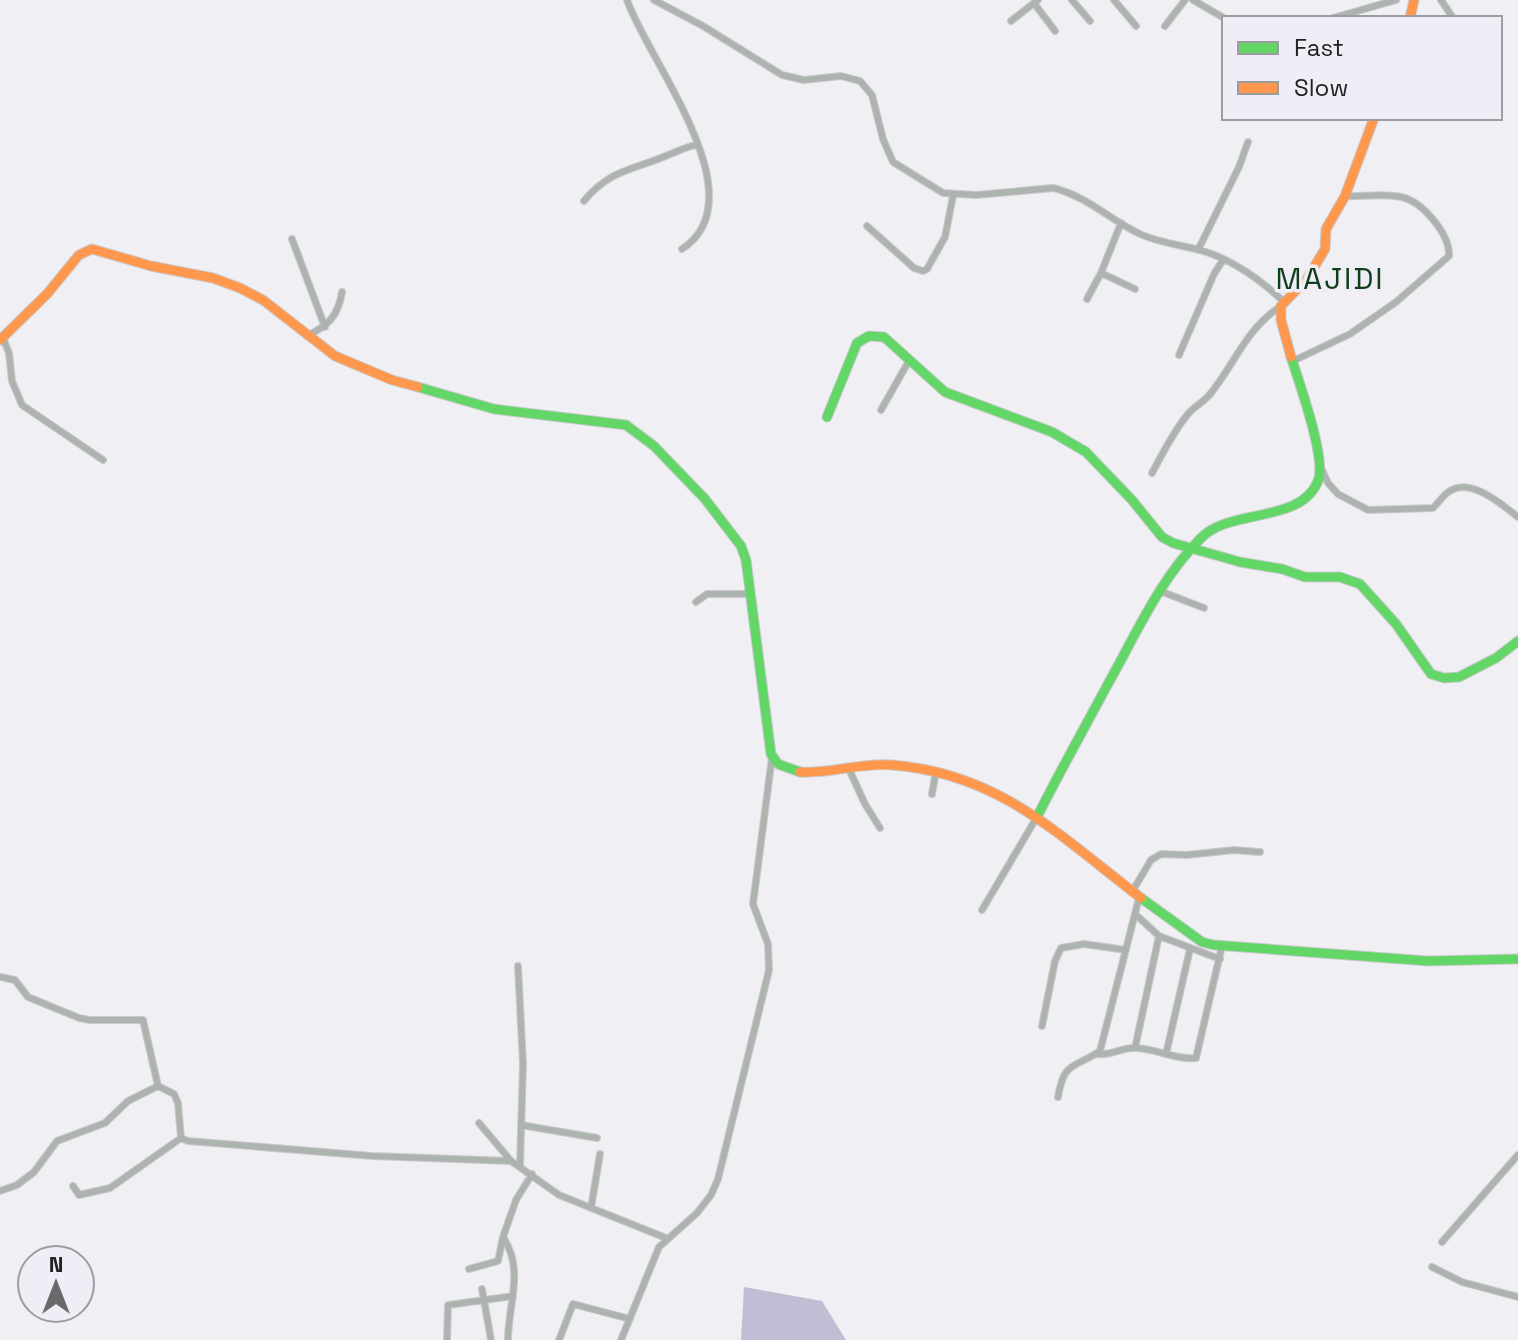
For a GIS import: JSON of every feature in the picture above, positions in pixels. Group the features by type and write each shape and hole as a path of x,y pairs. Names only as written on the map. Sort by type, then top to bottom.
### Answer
{"street":[{"path":"627,0 698,145 707,176 708,206 699,236 682,249"},
{"path":"654,0 782,75 804,80 841,76 860,81 872,95 883,139 893,162 943,193 953,196 1053,188 1082,197 1152,239 1198,250 1223,260 1256,279 1283,304"},
{"path":"1072,0 1090,21"},
{"path":"1114,0 1136,26"},
{"path":"1165,26 1185,0"},
{"path":"1193,0 1222,17"},
{"path":"1340,16 1396,0"},
{"path":"1011,21 1036,2 1055,31"},
{"path":"1152,473 1170,440 1188,415 1211,394 1238,350 1307,279 1325,249 1326,229 1345,196 1373,120"},
{"path":"1198,250 1248,142"},
{"path":"584,201 597,186 623,171 698,145"},
{"path":"867,226 914,268 923,271 945,237 953,196"},
{"path":"1293,361 1350,334 1396,302 1449,256 1448,245 1436,224 1416,203 1398,196 1345,196"},
{"path":"1087,299 1121,223"},
{"path":"292,239 325,327"},
{"path":"103,460 22,405 12,381 9,353 2,339 47,294 79,255 90,249 213,278 240,288 263,300 335,356 415,388 471,404 560,419 611,422 635,430 661,452 738,541 746,560 772,757 753,904 768,944 769,970 718,1179 711,1195 697,1213 666,1238 655,1254 621,1340"},
{"path":"1179,355 1223,260"},
{"path":"1101,273 1135,289"},
{"path":"307,336 325,327 336,315 342,292"},
{"path":"1283,304 1281,320 1321,468 1338,494 1368,510 1400,507 1430,509 1449,491 1463,487 1484,494 1518,517"},
{"path":"827,417 853,350 861,339 884,337 934,383 958,399 1052,432 1086,452 1162,537 1191,549 1240,562 1282,569 1305,577 1340,577 1356,582 1396,624 1425,668 1439,677 1459,677 1476,670 1505,653 1518,641"},
{"path":"881,410 910,359"},
{"path":"982,910 1037,817 1160,591 1191,549 1204,533 1217,526 1272,513 1302,499 1316,486 1321,468"},
{"path":"1160,591 1204,608"},
{"path":"696,602 707,594 749,594"},
{"path":"772,757 781,765 809,773 848,767 899,765 969,779 989,787 1037,817 1202,942 1428,961 1518,959"},
{"path":"848,767 880,828"},
{"path":"932,794 936,771"},
{"path":"1097,1054 1102,1045 1135,914 1136,895 1151,860 1161,854 1187,855 1234,850 1260,852"},
{"path":"1135,914 1159,936 1220,959"},
{"path":"1135,1048 1159,936"},
{"path":"1042,1026 1055,961 1061,948 1084,944 1126,950"},
{"path":"1058,1097 1063,1074 1073,1065 1097,1054 1135,1048 1192,1059 1198,1056 1222,946"},
{"path":"1166,1054 1190,949"},
{"path":"518,966 523,1064 520,1165"},
{"path":"0,977 15,980 22,992 34,1001 79,1018 143,1020 158,1086"},
{"path":"158,1086 174,1094 181,1138"},
{"path":"0,1191 17,1185 34,1172 57,1141 105,1123 128,1101 158,1086"},
{"path":"479,1123 511,1161"},
{"path":"521,1125 597,1138"},
{"path":"73,1186 79,1195 103,1192 181,1138 372,1156 511,1161 532,1174 546,1188 666,1238"},
{"path":"591,1208 600,1154"},
{"path":"1442,1242 1518,1155"},
{"path":"469,1269 498,1261 516,1200 532,1174"},
{"path":"503,1237 513,1253 513,1296 508,1340"},
{"path":"1432,1267 1462,1282 1518,1297"},
{"path":"482,1289 491,1340"},
{"path":"447,1340 448,1305 513,1296"},
{"path":"559,1340 573,1304 630,1319"}],"shaded area":[{"path":"744,1287 822,1301 846,1340 741,1340"}],"traffic: fast":[{"path":"827,417 857,343 869,336 884,337 945,392 1052,432 1086,452 1162,537 1173,543 1305,577 1340,577 1360,584 1396,624 1431,674 1444,678 1459,677 1496,658 1518,641"},
{"path":"1037,817 1150,607 1186,554 1201,538 1229,522 1297,504 1309,495 1318,481 1320,471 1316,439 1291,357"},
{"path":"418,387 494,409 626,425 654,446 705,499 741,546 746,560 771,754 778,764 800,772"},
{"path":"1141,898 1202,942 1214,945 1428,961 1518,959"}],"traffic: slow":[{"path":"1410,16 1414,0"},
{"path":"1291,357 1281,320 1281,306 1307,279 1325,249 1326,229 1345,196 1373,120"},
{"path":"0,340 47,294 79,255 92,249 151,266 213,278 240,288 263,300 335,356 392,380 418,387"},
{"path":"800,772 892,765 930,770 965,780 1026,811 1141,898"}],"district":[{"name":"MAJIDI","path":"1330,278"}]}
